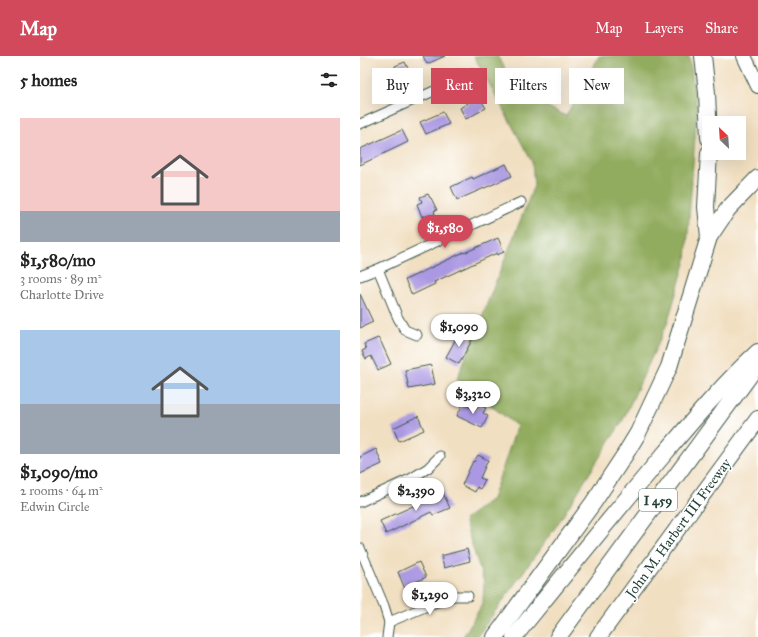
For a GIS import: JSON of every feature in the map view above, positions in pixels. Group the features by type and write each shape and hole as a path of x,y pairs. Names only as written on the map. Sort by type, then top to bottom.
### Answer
{"highway":[{"path":"702,56 707,93 708,116"},
{"path":"709,160 706,207 709,237"},
{"path":"495,637 593,503 638,433 669,367 709,237 728,209 758,178"},
{"path":"514,637 581,552 692,422 758,352"},
{"name":"I 459","path":"558,637 758,364"},
{"name":"John M. Harbert III Freeway","path":"599,637 758,419"}],"main road":[{"path":"744,56 758,86"}],"street":[{"path":"360,124 431,92"},
{"path":"360,276 521,202"},
{"path":"378,269 398,318 405,330 417,335"},
{"path":"360,502 412,478 428,468 440,456"},
{"path":"360,548 389,622 387,637"},
{"path":"389,622 444,599 454,596 468,596"}],"green space":[{"path":"474,56 497,56 505,68 495,68 495,94 487,80 487,68 481,68"},
{"path":"599,56 689,56 697,110 686,260 667,324 623,420 557,525 477,637 463,637 483,603 484,582 464,520 492,499 517,426 457,379 534,186 532,162 500,104 543,104 566,116 573,104 624,104 624,68 592,68"}],"building":[{"path":"423,56 445,56 427,64"},
{"path":"405,62 408,68 395,68 395,66"},
{"path":"466,104 483,104 486,108 466,119 460,108"},
{"path":"443,112 449,124 426,134 420,122"},
{"path":"402,130 408,142 360,165 360,149"},
{"path":"506,164 512,176 457,200 451,187"},
{"path":"428,194 437,210 434,211 435,214 425,218 424,215 422,217 417,204 422,202 420,197"},
{"path":"498,238 504,252 497,255 497,253 434,282 435,284 412,295 405,280 464,252"},
{"path":"360,294 373,322 360,328"},
{"path":"459,333 472,340 459,364 446,357"},
{"path":"378,338 391,364 378,370 371,356 366,359 362,351 366,349 364,344"},
{"path":"431,365 435,384 409,389 405,370"},
{"path":"463,404 476,410 478,405 486,408 483,413 488,416 482,428 457,416"},
{"path":"418,416 424,430 399,441 393,428"},
{"path":"376,449 382,464 360,474 360,457"},
{"path":"478,455 488,460 480,478 485,480 480,489 477,487 475,492 462,485 473,461 474,462"},
{"path":"442,491 450,508 433,515 431,512 386,534 380,521 431,498 430,496"},
{"path":"467,549 470,561 444,568 441,556"},
{"path":"419,562 426,577 416,582 417,584 405,589 398,572"}]}
